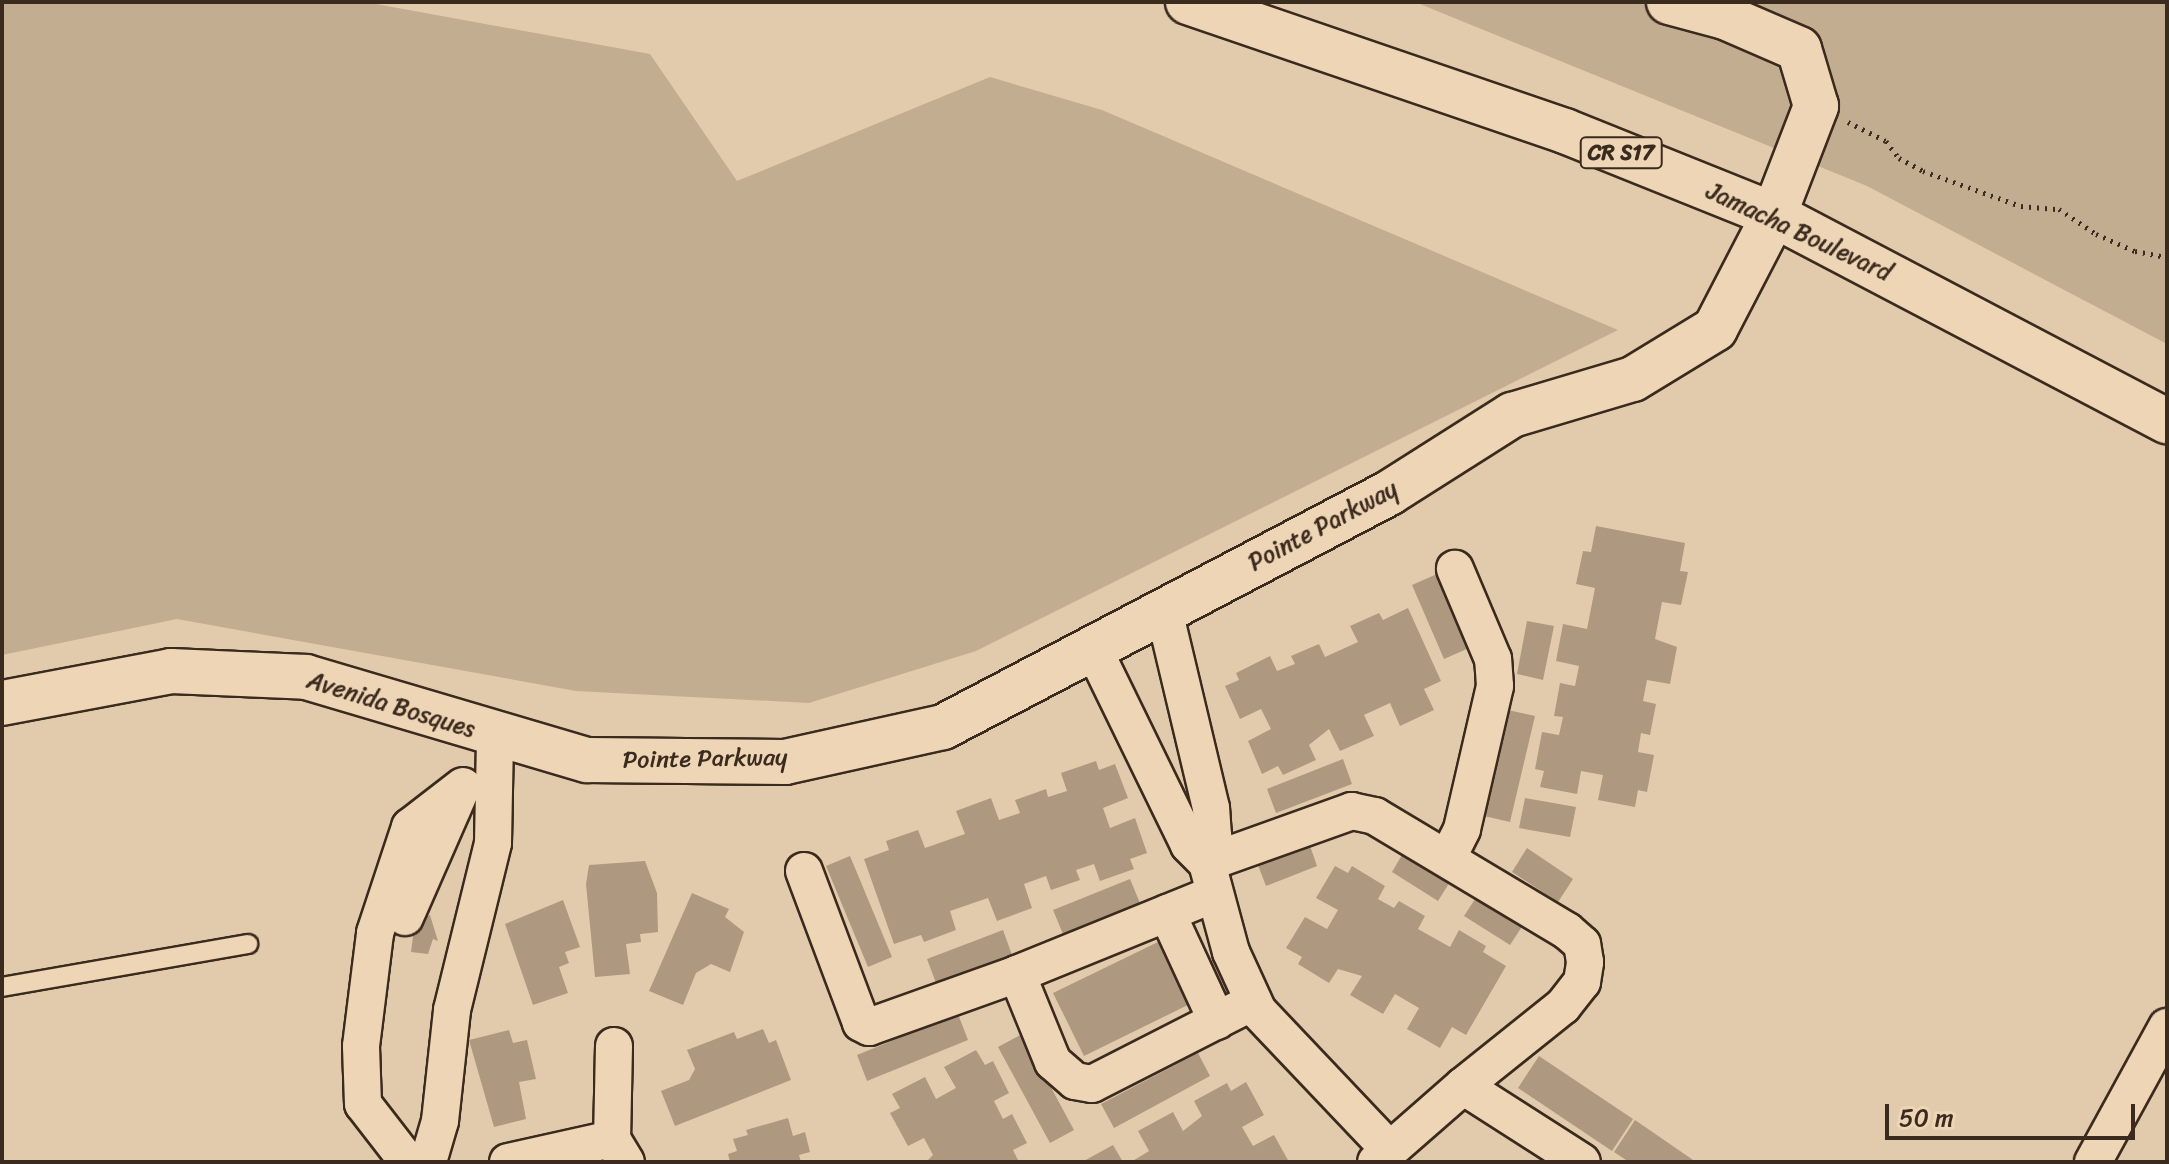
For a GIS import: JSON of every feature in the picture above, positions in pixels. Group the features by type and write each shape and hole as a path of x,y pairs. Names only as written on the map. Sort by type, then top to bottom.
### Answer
{"street":[{"name":"Jamacha Boulevard","path":"1188,2 1565,131 1774,215 2167,421"},
{"path":"1669,2 1725,17 1799,49 1816,106"},
{"name":"Pointe Parkway","path":"495,737 587,760 785,762 943,727 1389,493 1512,415 1633,379 1715,329 1774,215 1816,106"},
{"path":"1448,857 1462,829 1495,686 1493,659 1455,569"},
{"path":"1164,611 1212,822 1211,878"},
{"path":"804,871 861,1023 869,1027 1017,974 1167,913 1211,878 1352,811 1375,816 1567,931 1582,944 1585,962 1582,982 1563,1006 1463,1086 1383,1156 1253,1002 1211,878 1189,845 1093,648"},
{"name":"Avenida Bosques","path":"2,703 171,671 306,677 495,737"},
{"path":"408,1162 363,1104 361,1046 416,883 463,786 495,737"},
{"path":"428,1162 440,1121 452,1010 493,843 495,737"},
{"path":"1155,775 1198,753"},
{"path":"1167,913 1217,1021"},
{"path":"1017,974 1053,1062 1075,1081 1092,1084 1253,1002"},
{"path":"2093,1162 2167,1027"},
{"path":"508,1162 619,1151 614,1046"},
{"path":"1463,1086 1582,1162"}],"lane":[{"path":"2,987 248,944"}],"path":[{"path":"1816,106 1886,141 1899,158 1923,171 2021,206 2059,209 2096,234 2167,257"}],"shaded area":[{"path":"2,2 365,2 650,54 737,181 990,77 1102,110 1618,330 976,651 809,703 576,691 177,619 2,655"},
{"path":"1415,2 2167,2 2167,344 1867,186"}],"building":[{"path":"1596,526 1685,543 1680,571 1688,572 1681,605 1662,602 1655,639 1677,647 1670,684 1647,680 1643,701 1656,704 1650,735 1641,733 1638,752 1654,755 1647,792 1638,790 1635,807 1598,800 1603,775 1581,771 1577,794 1540,787 1544,771 1535,769 1542,732 1559,735 1563,717 1554,716 1560,683 1575,686 1579,666 1556,661 1563,624 1587,629 1595,588 1576,584 1583,551 1591,552"},
{"path":"1437,574 1469,648 1444,659 1412,585"},
{"path":"1408,608 1441,681 1424,689 1434,710 1400,726 1390,703 1364,715 1374,736 1340,751 1329,729 1309,745 1316,760 1283,775 1278,766 1262,774 1248,741 1271,729 1261,709 1240,719 1225,686 1239,680 1236,673 1270,656 1277,671 1295,664 1291,656 1319,644 1325,657 1358,642 1350,626 1379,613 1383,620"},
{"path":"1527,621 1554,626 1543,680 1517,674"},
{"path":"1508,710 1535,716 1510,822 1484,816"},
{"path":"1343,759 1352,784 1276,813 1267,789"},
{"path":"1096,761 1099,770 1115,764 1128,798 1103,808 1110,828 1135,818 1147,853 1130,859 1134,869 1100,881 1094,864 1076,870 1080,880 1051,890 1046,876 1024,884 1032,908 997,921 988,898 950,911 956,930 924,942 921,935 894,944 864,859 889,850 886,841 918,830 925,848 965,834 956,811 991,798 999,820 1020,813 1015,800 1046,789 1048,797 1067,791 1061,773"},
{"path":"1525,798 1576,807 1570,837 1519,828"},
{"path":"1308,840 1317,866 1266,886 1256,860"},
{"path":"1406,848 1453,877 1438,901 1392,872"},
{"path":"1527,848 1573,879 1558,902 1512,872"},
{"path":"850,856 892,957 868,967 826,866"},
{"path":"645,861 657,893 658,932 640,934 641,942 626,944 630,974 595,977 586,884 589,865"},
{"path":"1335,866 1348,873 1352,866 1385,886 1378,899 1394,908 1399,901 1425,916 1418,929 1450,947 1459,930 1486,946 1483,952 1506,966 1466,1035 1452,1027 1440,1048 1407,1029 1419,1008 1395,994 1383,1014 1350,995 1362,976 1338,969 1329,983 1298,964 1302,957 1286,948 1305,917 1327,929 1338,910 1316,898"},
{"path":"1130,879 1140,903 1063,934 1053,910"},
{"path":"692,893 729,909 725,917 744,932 730,972 711,964 696,973 683,1005 649,991"},
{"path":"1479,893 1525,922 1510,945 1464,916"},
{"path":"563,900 580,947 565,952 569,963 559,967 568,993 533,1005 505,924"},
{"path":"430,915 438,941 433,939 428,954 411,952 415,921"},
{"path":"1003,930 1012,955 936,983 927,959"},
{"path":"1160,941 1190,1004 1084,1056 1053,993"},
{"path":"958,1014 968,1040 867,1081 857,1055"},
{"path":"763,1029 769,1043 776,1040 791,1080 675,1126 661,1091 689,1080 695,1069 687,1050 734,1032 737,1039"},
{"path":"509,1030 513,1043 527,1040 536,1079 519,1082 526,1119 494,1127 469,1040"},
{"path":"1022,1034 1074,1130 1050,1143 998,1047"},
{"path":"976,1050 985,1065 993,1061 1009,1093 994,1101 1003,1119 1012,1114 1027,1143 1013,1150 1019,1162 926,1162 933,1155 924,1138 908,1146 890,1113 900,1108 892,1094 925,1077 936,1099 956,1088 944,1067"},
{"path":"1198,1053 1210,1076 1114,1128 1101,1104"},
{"path":"1539,1056 1633,1119 1612,1151 1518,1088"},
{"path":"1246,1082 1264,1115 1242,1127 1253,1146 1274,1135 1289,1162 1131,1162 1149,1151 1138,1131 1173,1112 1183,1131 1202,1116 1194,1101 1227,1083 1231,1091"},
{"path":"788,1118 793,1136 805,1132 810,1152 799,1155 801,1162 730,1162 728,1154 737,1151 733,1139 748,1135 746,1130"},
{"path":"1635,1120 1696,1162 1629,1162 1614,1152"},
{"path":"1113,1145 1123,1162 1082,1162"}]}
